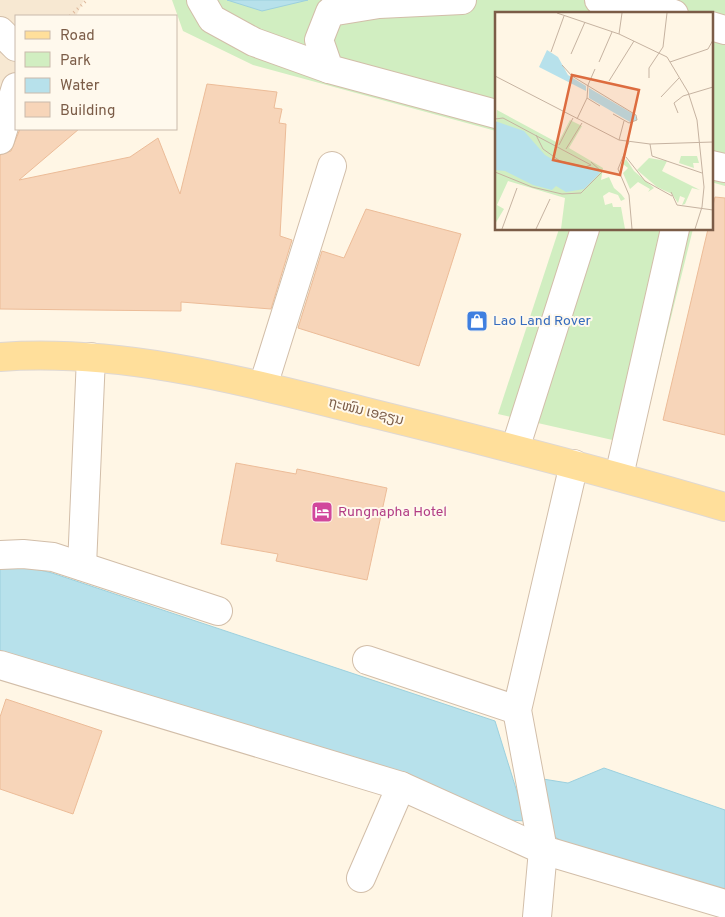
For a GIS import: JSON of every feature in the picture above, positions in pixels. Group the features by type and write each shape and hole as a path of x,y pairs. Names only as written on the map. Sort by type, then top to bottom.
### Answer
{"main road":[{"name":"ຖະໜົນ ເອຊຽນ","path":"0,357 34,355 91,357 153,364 263,386 574,464 725,507"}],"street":[{"path":"200,0 212,19 254,42 328,69 495,114"},
{"path":"328,69 319,40 330,12 379,4 462,0"},
{"path":"599,0 644,5 667,12"},
{"path":"712,26 725,30"},
{"path":"0,31 15,46"},
{"path":"0,140 15,90"},
{"path":"712,165 725,168"},
{"path":"263,386 332,166"},
{"path":"515,449 585,230"},
{"path":"619,476 675,230"},
{"path":"82,566 91,357"},
{"path":"537,917 543,844 517,710 574,464"},
{"path":"0,555 23,554 53,557 218,611"},
{"path":"367,660 517,710"},
{"path":"0,666 401,786 543,844 725,904"},
{"path":"361,878 401,786"}],"path":[{"path":"71,15 88,0"}],"shaded area":[{"path":"0,0 84,0 76,15 15,15 15,130 20,130 14,143 0,208"}],"green space":[{"path":"172,0 725,0 725,186 712,182 712,12 495,12 495,131 253,65 183,31"},
{"path":"559,230 693,230 639,446 498,414"}],"water":[{"path":"227,0 308,0 262,11"},
{"path":"20,565 52,573 495,721 526,821 508,820 0,657 0,569"},
{"path":"604,768 725,810 725,895 573,848 555,837 543,779 568,783"}],"building":[{"path":"207,84 277,92 274,108 282,109 279,123 286,124 280,236 292,240 271,309 181,302 181,311 0,309 0,155 11,151 20,130 78,130 19,180 130,157 158,138 180,194"},
{"path":"715,197 725,198 725,435 663,420 708,230 712,230 712,210"},
{"path":"366,209 461,234 419,366 298,328 322,251 344,258"},
{"path":"236,463 296,474 297,469 387,488 367,580 276,561 278,554 221,544"},
{"path":"6,699 102,731 73,814 0,789 0,717"}],"place":[{"name":"Lao Land Rover","path":"477,321"},
{"name":"Rungnapha Hotel","path":"322,512"}]}
